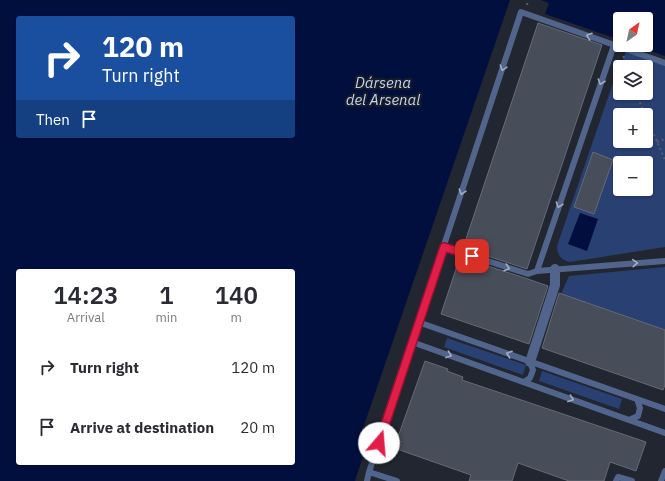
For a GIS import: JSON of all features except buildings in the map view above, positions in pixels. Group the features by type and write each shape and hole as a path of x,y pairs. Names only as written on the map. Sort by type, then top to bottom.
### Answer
{"street":[{"path":"530,362 555,285 555,269"}],"lane":[{"path":"367,481 521,12 613,45"},
{"path":"537,271 613,48"},
{"path":"634,52 665,63"},
{"path":"444,247 528,274 537,271 555,269 665,261"},
{"path":"418,322 665,409"},
{"path":"412,342 665,433"},
{"path":"524,382 530,378 533,370 530,362"},
{"path":"629,420 638,416 640,408 637,399"},
{"path":"662,481 665,471"},
{"path":"369,472 397,481"},
{"path":"616,481 618,477 632,481"}],"path":[{"path":"527,4 528,0"},
{"path":"653,131 665,160"},
{"path":"658,142 665,139"}],"shaded area":[{"path":"626,52 635,52 665,63 665,247 570,262 560,257 557,246 613,83 613,100 653,100 653,60 623,60"},
{"path":"665,267 665,330 561,294 569,276"},
{"path":"447,338 526,365 523,375 444,347"},
{"path":"542,371 622,399 619,409 539,381"}],"water":[{"name":"Dársena del Arsenal","path":"0,0 510,0 360,437 368,441 355,481 0,481"},
{"path":"541,0 665,0 665,56 653,52 653,12 613,12 613,38 545,14 549,3"},
{"path":"580,213 598,219 587,251 568,244"}],"route":[{"path":"379,443 444,247 472,256"}]}
